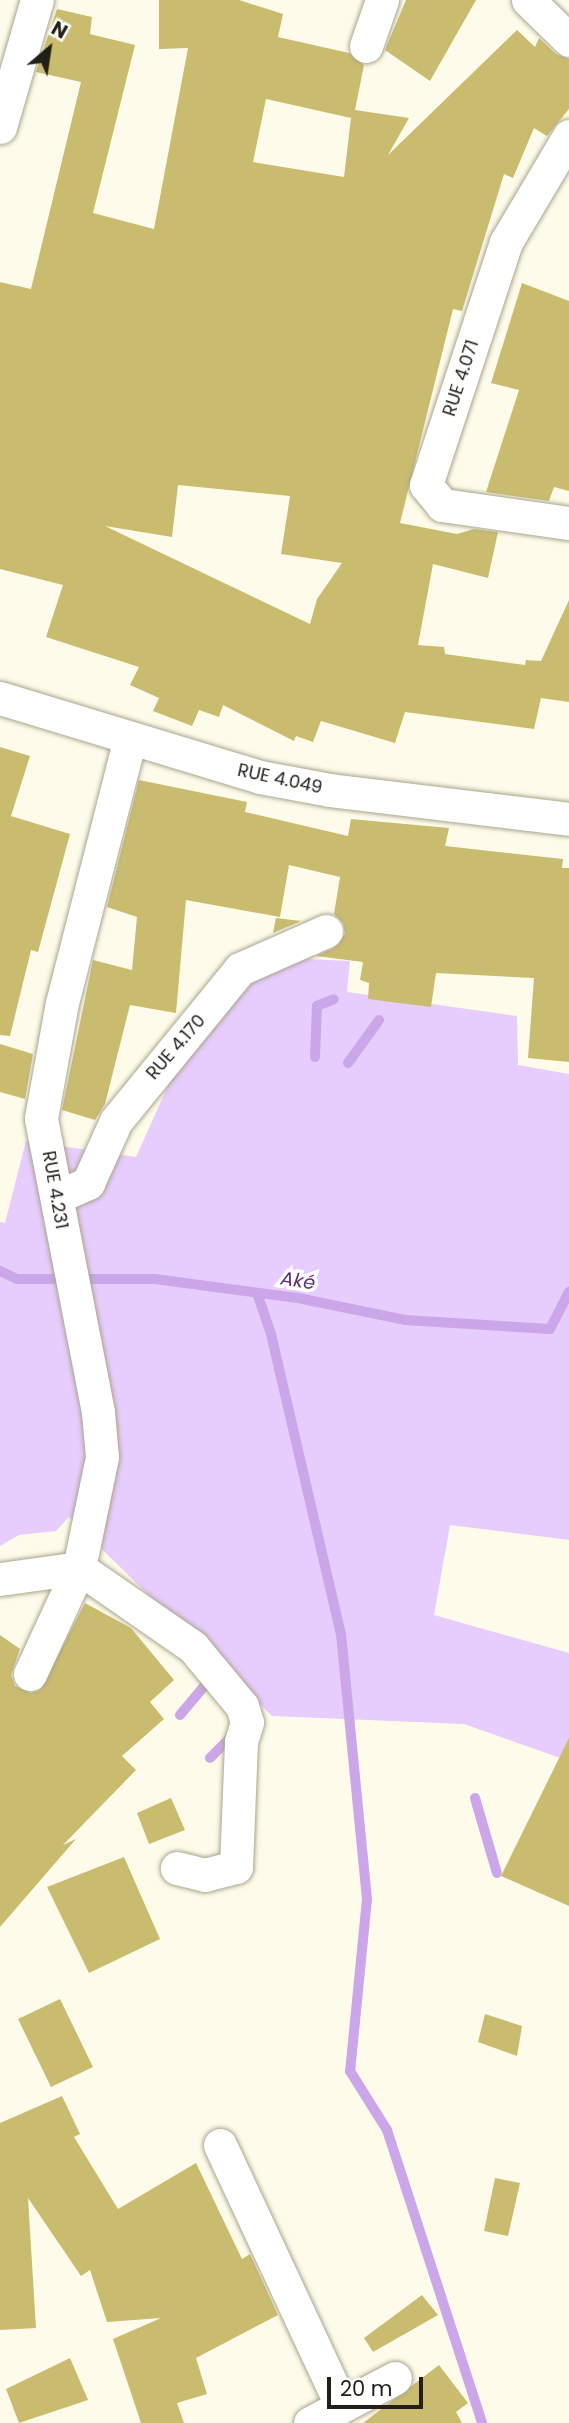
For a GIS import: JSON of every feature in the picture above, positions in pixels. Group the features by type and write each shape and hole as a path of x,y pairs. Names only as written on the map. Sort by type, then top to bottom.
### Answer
{"street":[{"path":"0,127 37,0"},
{"path":"366,46 382,0"},
{"path":"528,0 569,40"},
{"name":"RUE 4.071","path":"569,135 506,242 426,485 442,505 569,523"},
{"name":"RUE 4.049","path":"0,698 260,777 330,790 569,820"},
{"name":"RUE 4.231","path":"30,1674 79,1568 102,1457 98,1412 65,1256 59,1196 41,1118 62,1003 130,739"},
{"name":"RUE 4.170","path":"59,1196 88,1183 116,1121 240,969 326,931"},
{"path":"0,1579 79,1568 193,1647 242,1706 247,1722 241,1742 236,1867 205,1875 177,1868"},
{"path":"220,2145 341,2404"},
{"path":"310,2423 341,2404 395,2378"}],"shaded area":[{"path":"245,956 350,961 347,992 517,1016 518,1065 569,1074 569,1540 450,1525 434,1615 569,1653 569,1761 464,1724 272,1716 69,1517 56,1531 19,1535 0,1546 0,1222 5,1223 26,1141 136,1157 220,970"}],"building":[{"path":"159,0 239,0 283,14 278,37 349,53 364,65 355,110 409,118 388,155 517,30 535,47 539,38 556,54 569,59 569,109 547,136 534,128 513,178 504,174 462,311 453,309 400,523 457,534 474,529 498,532 488,578 433,564 418,645 444,647 445,654 525,665 526,660 541,661 569,600 569,702 541,698 534,729 405,712 395,743 321,721 313,742 296,736 294,741 223,705 219,717 199,710 192,726 153,711 159,698 130,685 139,667 46,637 63,585 0,569 0,282 31,289 81,82 36,72 57,9 92,17 90,34 135,45 93,213 154,229 188,48 159,49","holes":["266,99 351,118 344,177 253,162","178,485 290,496 281,554 342,563 317,599 310,624 105,526 172,537"]},
{"path":"406,0 476,0 430,81 385,50"},
{"path":"522,283 569,301 569,491 554,487 549,501 486,492 519,390 491,383"},
{"path":"0,747 30,756 11,816 70,834 38,952 31,950 10,1036 0,1035"},
{"path":"139,780 247,802 245,812 348,836 351,819 449,828 445,846 563,859 562,868 569,868 569,1062 528,1058 534,978 436,973 431,1007 368,999 369,983 360,980 363,962 316,956 334,948 345,934 343,923 334,914 340,877 289,865 280,917 186,900 176,1013 130,1005 105,1104 95,1120 62,1110 93,960 132,970 137,917 107,907"},
{"path":"276,918 301,921 273,933"},
{"path":"0,1044 33,1054 25,1099 0,1092"},
{"path":"85,1603 131,1628 174,1680 150,1702 164,1719 122,1756 136,1770 63,1845 76,1839 0,1927 0,1635 20,1649 11,1675 15,1686 31,1693 40,1690"},
{"path":"569,1738 569,1906 501,1876"},
{"path":"171,1798 185,1830 149,1844 137,1813"},
{"path":"124,1857 160,1939 89,1973 47,1887"},
{"path":"60,1999 93,2067 51,2087 18,2019"},
{"path":"485,2014 522,2026 517,2056 478,2042"},
{"path":"62,2096 80,2134 74,2137 118,2209 196,2163 242,2259 250,2254 278,2315 196,2358 207,2394 177,2403 184,2423 141,2423 113,2339 161,2318 107,2322 90,2270 81,2276 28,2198 36,2328 0,2330 0,2123"},
{"path":"495,2178 520,2183 508,2236 484,2231"},
{"path":"422,2295 438,2315 373,2352 364,2338"},
{"path":"70,2358 88,2400 19,2423 6,2389"},
{"path":"439,2365 468,2403 456,2412 462,2423 363,2423"}],"waterway":[{"path":"315,1057 317,1006 334,999"},
{"path":"348,1063 379,1020"},
{"name":"Aké","path":"0,1271 17,1279 155,1279 298,1298 405,1320 550,1329 569,1292"},
{"path":"257,1293 271,1334 341,1634 367,1899 350,2071 387,2130 482,2423"},
{"path":"180,1715 211,1678"},
{"path":"210,1758 232,1736"},
{"path":"475,1798 497,1873"}]}
